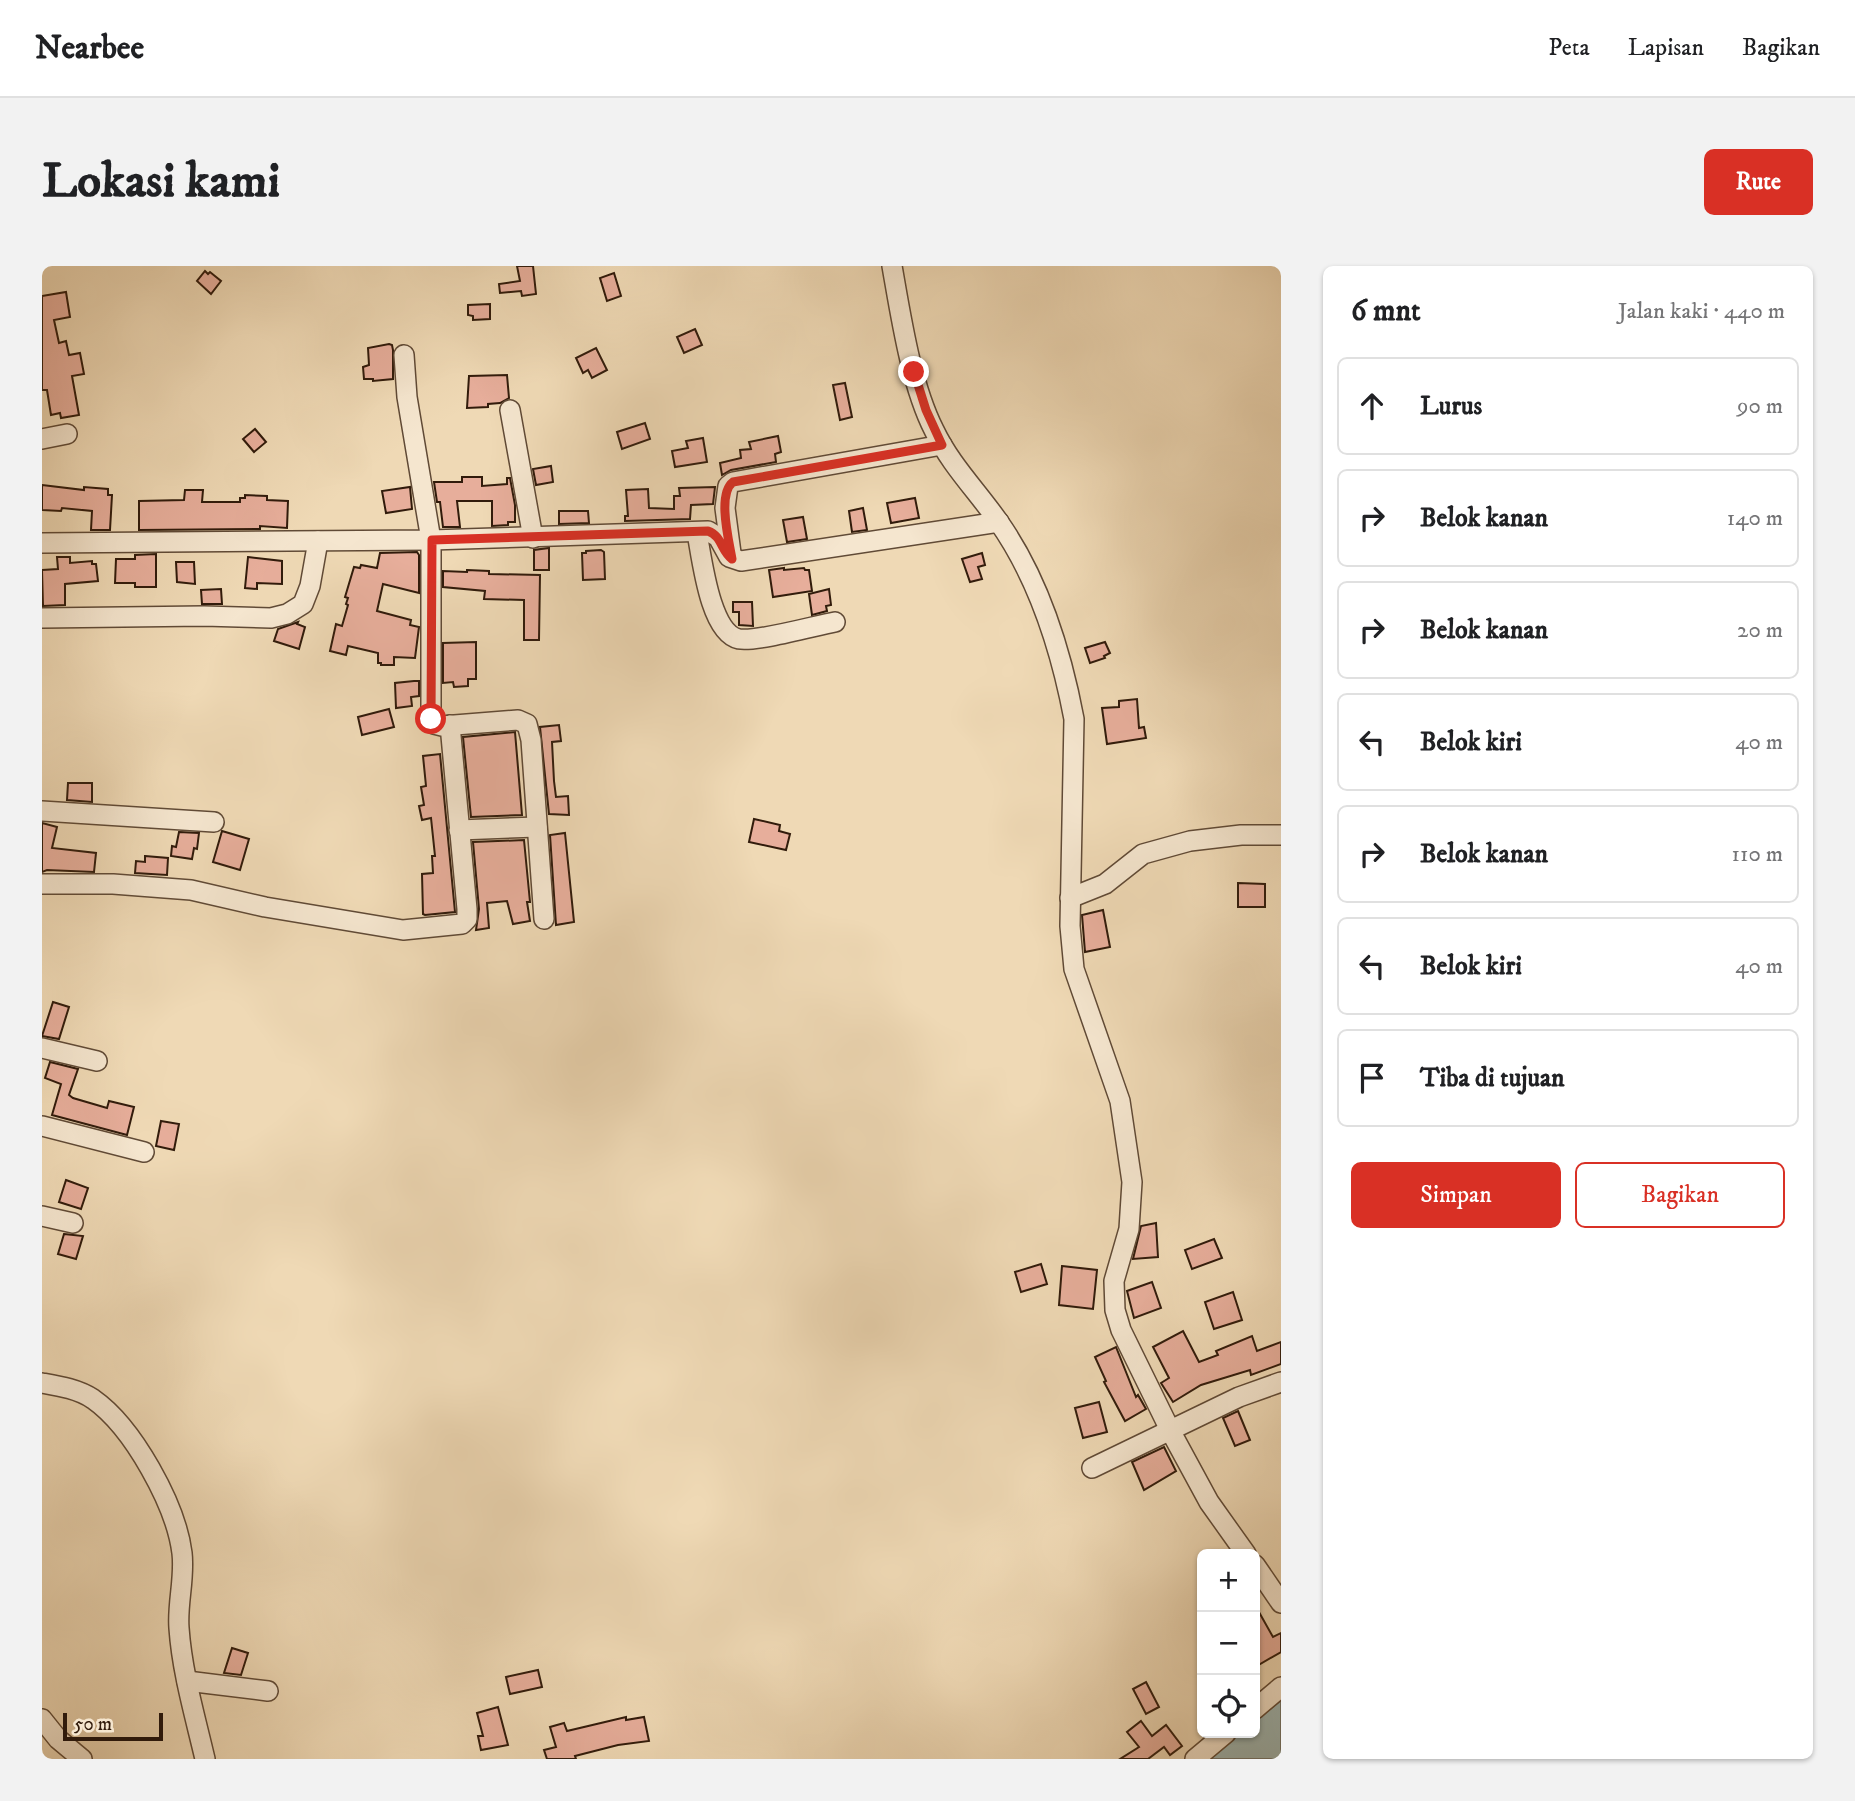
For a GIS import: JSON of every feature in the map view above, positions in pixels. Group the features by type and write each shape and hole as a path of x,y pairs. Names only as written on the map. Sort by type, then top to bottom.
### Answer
{"street":[{"path":"891,266 919,390 933,428 942,445 999,522 1031,579 1052,636 1074,719 1070,898 1074,969 1120,1101 1132,1182 1129,1229 1114,1281 1115,1310 1121,1330 1171,1432 1209,1502 1243,1549"},
{"path":"404,355 407,397 432,540 430,707 434,724 518,720 527,724 531,740 544,919"},
{"path":"510,410 533,538"},
{"path":"42,439 67,434"},
{"path":"732,559 725,497 728,486 733,482 942,445"},
{"path":"42,543 329,542 708,531 714,533 727,555 741,561 999,522"},
{"path":"697,533 714,611 723,629 730,635 750,639 835,622"},
{"path":"42,618 204,615 271,618 287,614 303,604 329,542"},
{"path":"42,884 113,884 191,890 265,908 403,930 456,925 467,919 450,725"},
{"path":"42,811 214,822"},
{"path":"459,830 537,827"},
{"path":"1070,898 1104,884 1137,857 1149,852 1190,841 1241,835 1281,835"},
{"path":"42,1048 97,1060"},
{"path":"42,1126 144,1152"},
{"path":"42,1216 73,1223"},
{"path":"1092,1468 1239,1397 1281,1382"},
{"path":"42,1383 67,1388 92,1398 115,1419 140,1453 162,1494 174,1523 182,1555 178,1627 205,1759"},
{"path":"1260,1572 1281,1603"},
{"path":"187,1681 268,1692"},
{"path":"1260,1705 1281,1687"},
{"path":"42,1719 58,1739 82,1759"},
{"path":"1195,1759 1220,1738"}],"water":[{"path":"1281,1700 1281,1759 1208,1759 1233,1738 1260,1738 1260,1717"}],"building":[{"path":"517,266 533,266 536,294 522,296 521,291 500,293 499,284 520,281"},
{"path":"205,271 221,281 211,294 197,281"},
{"path":"614,273 621,296 607,301 600,278"},
{"path":"66,292 70,317 54,320 59,343 66,341 69,355 80,353 84,374 72,376 79,415 61,418 60,413 51,415 47,390 42,390 42,296"},
{"path":"490,304 490,319 473,320 473,316 468,315 468,305"},
{"path":"695,329 702,345 684,353 677,337"},
{"path":"389,344 393,350 393,379 364,379 363,367 369,365 368,348"},
{"path":"596,348 607,370 592,378 588,370 583,373 576,358"},
{"path":"507,375 509,398 500,403 488,404 488,407 467,408 469,376"},
{"path":"845,383 852,417 840,420 833,385"},
{"path":"645,423 650,439 622,449 617,432"},
{"path":"255,429 266,442 254,452 243,439"},
{"path":"778,436 781,452 775,454 776,462 731,470 722,475 720,463 741,458 740,450 751,449 749,442"},
{"path":"703,438 707,462 675,467 672,451 688,448 686,441"},
{"path":"551,466 553,482 536,485 533,469"},
{"path":"462,477 482,477 482,486 507,484 507,478 510,478 515,522 492,526 492,501 457,501 460,527 443,527 434,482 462,482"},
{"path":"42,485 84,490 84,487 108,489 108,495 112,495 110,530 91,530 92,511 62,508 61,511 42,510"},
{"path":"410,487 412,509 386,513 382,491"},
{"path":"715,487 713,504 691,505 690,519 625,521 625,516 628,516 626,490 648,489 649,508 674,509 674,496 680,496 679,488"},
{"path":"185,490 203,490 202,502 240,502 240,498 245,498 245,495 288,501 287,528 260,526 260,529 139,530 139,501 184,500"},
{"path":"915,498 919,518 891,523 887,503"},
{"path":"863,508 867,530 852,532 849,511"},
{"path":"559,511 588,511 589,523 559,524"},
{"path":"803,517 807,539 787,542 783,520"},
{"path":"549,548 549,570 534,570 534,550"},
{"path":"601,550 604,552 605,579 583,580 582,553"},
{"path":"417,552 419,593 383,584 377,611 411,620 410,625 419,627 415,658 394,657 394,665 381,665 378,663 378,653 348,646 346,655 330,651 336,624 342,626 348,605 348,598 345,597 354,567 360,568 361,565 377,568 380,553"},
{"path":"982,553 985,565 978,567 982,579 970,582 962,559"},
{"path":"156,554 156,587 115,583 116,559 135,559 135,555"},
{"path":"57,557 70,557 70,563 92,561 92,564 96,564 98,581 65,584 65,605 43,606 42,570 58,569"},
{"path":"248,557 282,561 282,584 257,583 257,589 245,588"},
{"path":"176,562 194,562 195,584 177,582"},
{"path":"769,570 809,570 812,591 773,597"},
{"path":"443,571 489,571 489,574 540,575 539,640 524,640 524,600 484,599 485,591 443,587"},
{"path":"221,589 222,604 202,604 201,590"},
{"path":"829,589 831,605 826,606 827,611 812,615 809,594"},
{"path":"733,602 752,602 753,626 739,625 739,612 733,612"},
{"path":"298,622 297,624 305,627 299,649 274,641 278,629"},
{"path":"476,642 476,679 468,679 468,686 454,687 453,682 443,683 443,643"},
{"path":"1105,642 1110,653 1104,656 1105,658 1090,663 1085,648"},
{"path":"419,681 419,696 411,697 412,706 396,708 395,683"},
{"path":"1137,699 1139,728 1144,727 1146,738 1107,744 1102,708 1119,707 1119,701"},
{"path":"389,709 394,727 362,735 358,717"},
{"path":"559,725 561,741 552,742 554,781 556,797 568,796 569,815 549,814 540,727"},
{"path":"515,732 522,815 471,817 463,737"},
{"path":"440,754 455,912 425,915 422,874 433,873 432,856 435,856 431,818 422,820 419,806 424,805 421,787 426,786 423,756"},
{"path":"68,783 92,783 92,802 67,800"},
{"path":"754,819 780,825 779,831 790,834 786,850 749,842"},
{"path":"42,823 57,827 52,848 96,853 94,872 42,872"},
{"path":"222,831 249,839 240,870 213,862"},
{"path":"179,832 199,833 197,849 194,848 192,859 171,856 172,846 176,847"},
{"path":"565,833 574,922 556,925 550,835"},
{"path":"524,840 530,921 513,924 507,901 487,903 489,928 476,930 479,909 473,842"},
{"path":"145,856 168,858 167,875 135,873 136,861 145,862"},
{"path":"1238,883 1265,884 1265,907 1238,907"},
{"path":"1103,910 1110,947 1085,952 1082,915"},
{"path":"53,1002 69,1007 59,1039 42,1036"},
{"path":"50,1062 78,1069 69,1095 73,1098 107,1108 109,1101 134,1107 127,1135 52,1115 61,1084 45,1078"},
{"path":"161,1121 179,1124 174,1150 156,1146"},
{"path":"66,1180 88,1188 81,1209 59,1202"},
{"path":"1156,1223 1158,1257 1133,1259 1141,1226"},
{"path":"64,1234 83,1236 76,1259 58,1254"},
{"path":"1214,1239 1222,1258 1192,1269 1185,1250"},
{"path":"1041,1264 1047,1284 1021,1292 1015,1272"},
{"path":"1062,1266 1097,1270 1093,1309 1059,1305"},
{"path":"1152,1282 1161,1308 1134,1318 1127,1291"},
{"path":"1233,1292 1242,1320 1214,1329 1205,1302"},
{"path":"1183,1331 1199,1362 1218,1355 1216,1351 1252,1336 1257,1351 1281,1342 1281,1364 1251,1375 1250,1370 1201,1385 1173,1402 1161,1383 1169,1378 1153,1347"},
{"path":"1116,1347 1136,1397 1138,1395 1146,1409 1125,1421 1104,1382 1106,1381 1095,1357"},
{"path":"1099,1402 1107,1432 1083,1438 1075,1408"},
{"path":"1238,1411 1250,1440 1235,1446 1223,1418"},
{"path":"1164,1447 1176,1471 1144,1490 1132,1462"},
{"path":"1260,1614 1273,1637 1281,1633 1281,1652 1260,1664"},
{"path":"232,1648 248,1653 241,1675 224,1673"},
{"path":"538,1670 542,1687 510,1694 506,1677"},
{"path":"1146,1682 1159,1707 1146,1714 1133,1689"},
{"path":"498,1707 508,1745 481,1750 478,1736 483,1736 477,1713"},
{"path":"626,1717 626,1720 644,1717 649,1741 618,1745 575,1756 576,1759 547,1759 544,1750 556,1747 550,1727 564,1723 567,1731"},
{"path":"1141,1721 1152,1736 1166,1725 1182,1746 1170,1755 1164,1747 1148,1759 1120,1759 1139,1747 1127,1732"}],"route":[{"path":"431,719 432,540 708,531 718,537 732,559 726,527 725,497 728,486 733,482 942,445 926,410 914,372"}]}
